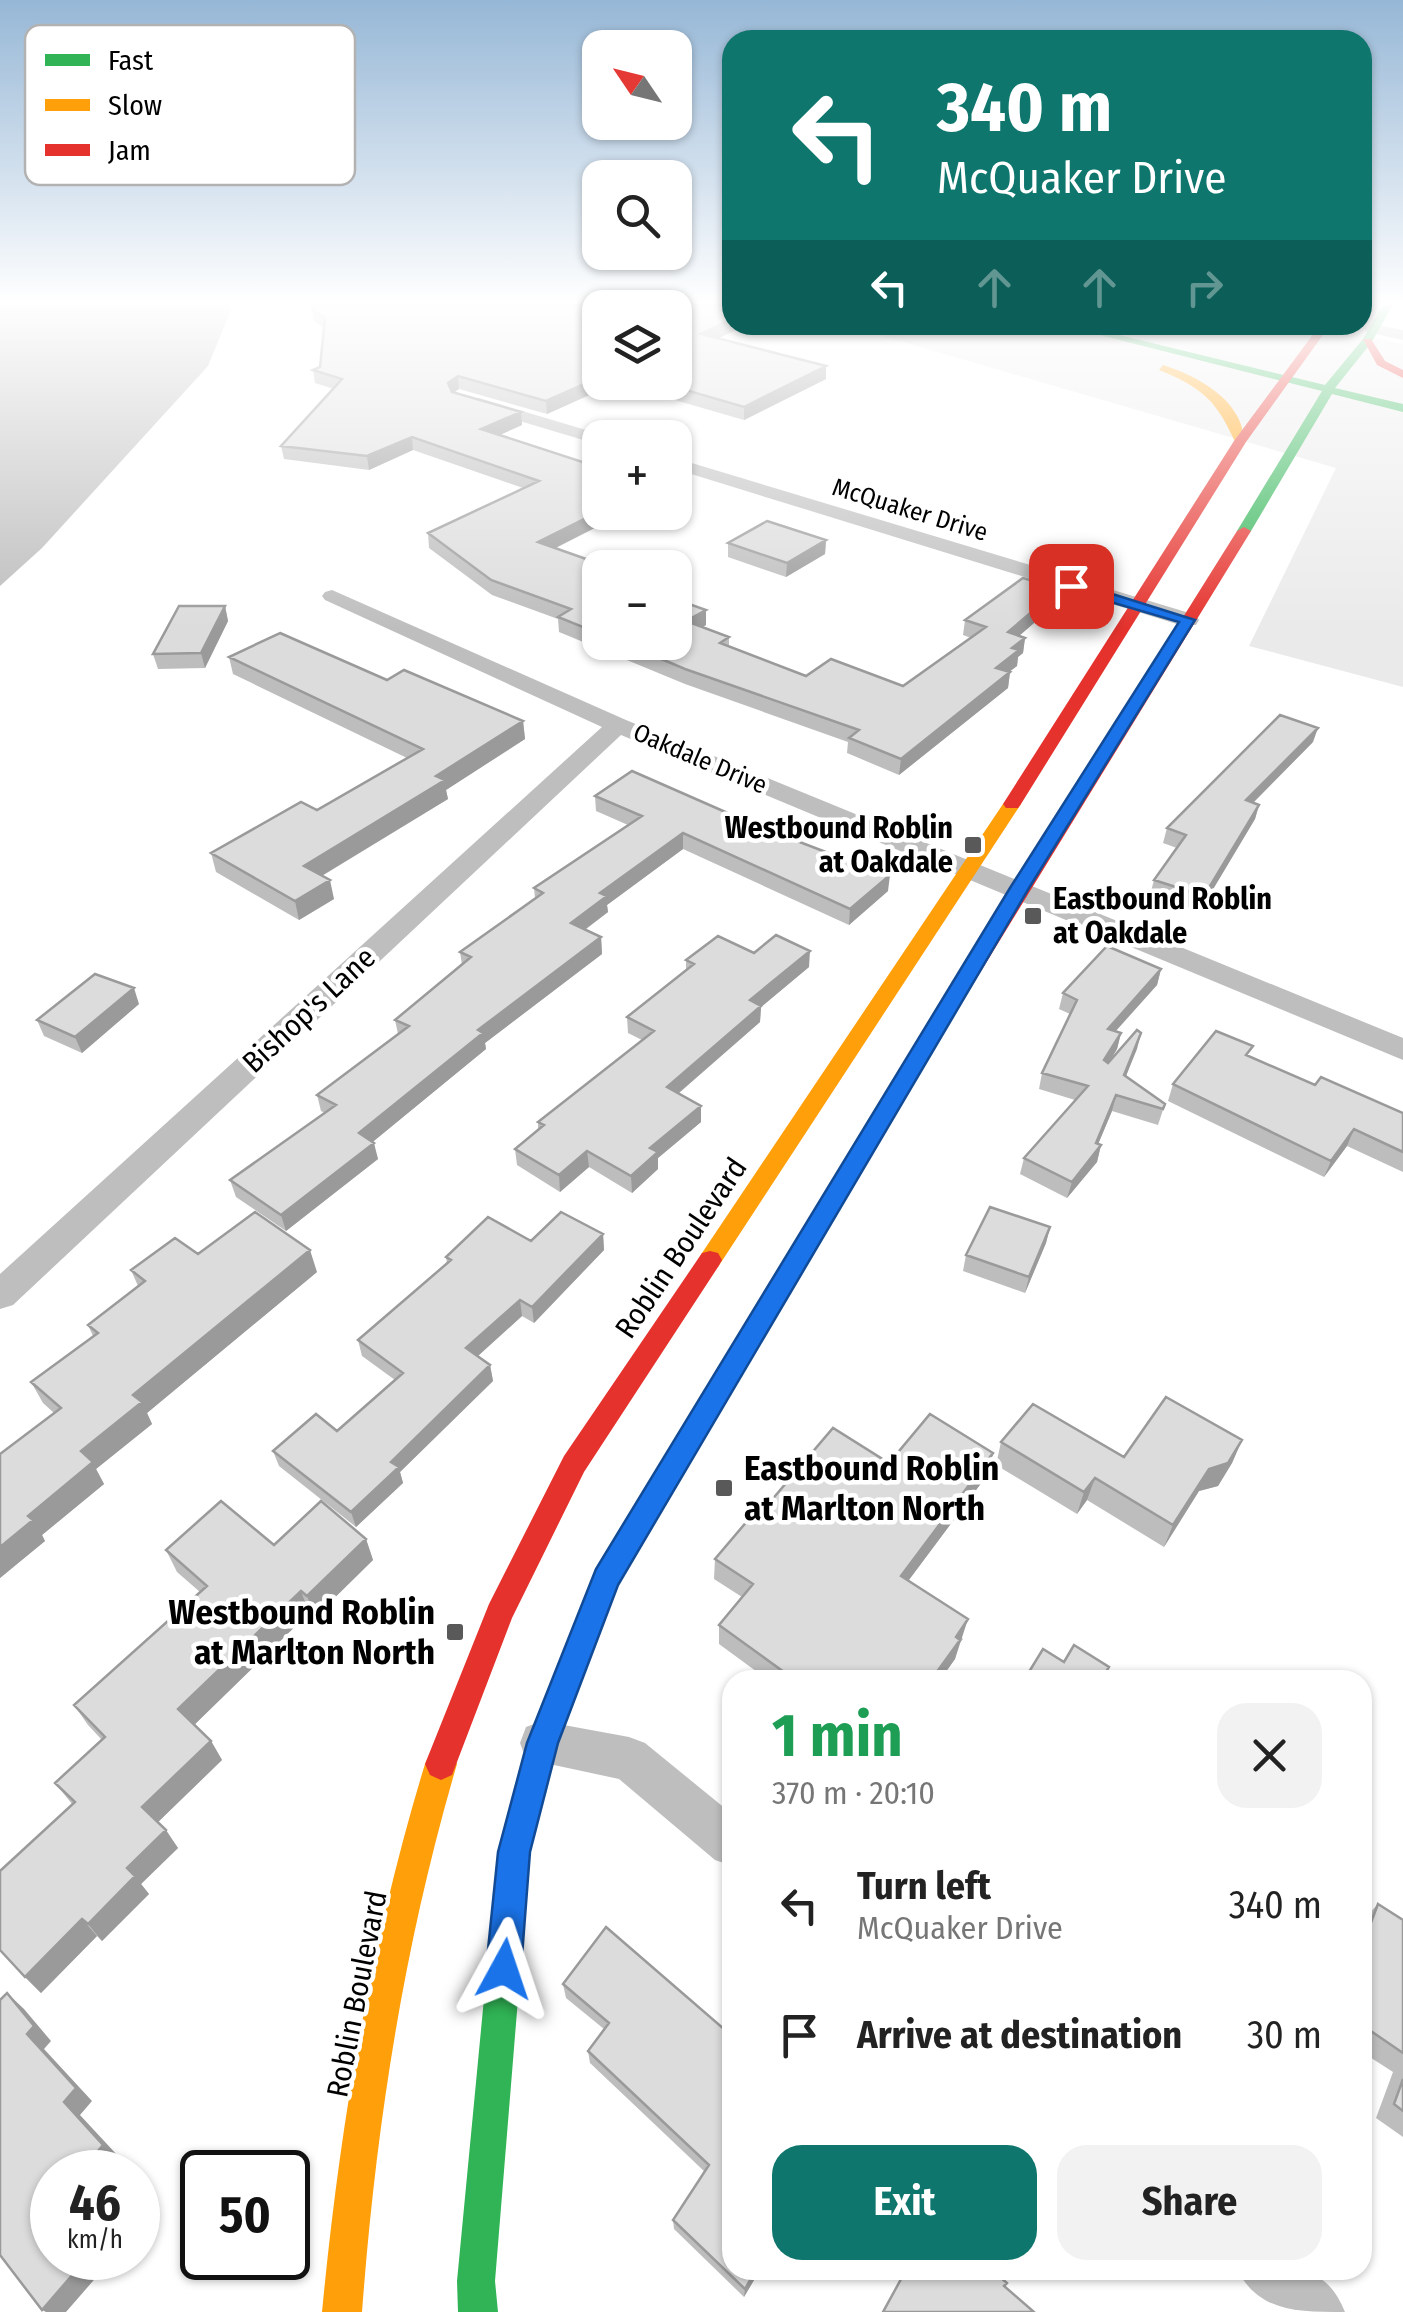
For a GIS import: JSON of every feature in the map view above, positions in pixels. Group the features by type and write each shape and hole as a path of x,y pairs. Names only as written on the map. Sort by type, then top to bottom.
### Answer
{"main road":[{"path":"1233,413 1240,441"},
{"name":"Roblin Boulevard","path":"342,2312 366,2100 399,1917 439,1767 528,1548 574,1464 969,871 1259,413"},
{"path":"478,2312 476,2280 514,1852 542,1743 606,1578 1020,888 1315,413"},
{"path":"1359,424 1403,421"},
{"path":"1290,456 1330,435"}],"street":[{"path":"512,413 582,434"},
{"name":"McQuaker Drive","path":"692,468 1188,620"},
{"name":"Oakdale Drive","path":"332,596 618,724 1403,1050"},
{"name":"Bishop's Lane","path":"0,1295 618,724"},
{"path":"542,1743 629,1760 722,1835"},
{"path":"1277,2280 1317,2312"}],"shaded area":[{"path":"0,413 165,413 42,548 0,586"},
{"path":"1147,413 1403,413 1403,687 1249,646 1336,468"}],"building":[{"path":"311,413 519,413 481,429 582,462 582,520 538,542 582,558 582,627 558,617 571,609 491,580 428,533 539,481 412,437 367,456 281,446"},
{"path":"767,521 826,540 787,563 728,543"},
{"path":"1023,578 1059,589 1008,632 1025,638 1012,648 1019,650 996,668 1010,672 901,759 849,738 859,730 664,660 692,660 692,623 729,637 720,643 806,676 831,659 903,686 986,627 965,620"},
{"path":"692,605 706,610 692,618"},
{"path":"179,606 225,606 201,653 153,654"},
{"path":"280,633 387,680 404,670 523,721 436,776 445,780 304,866 330,880 295,901 211,853 301,802 317,810 423,749 229,657"},
{"path":"1280,715 1318,728 1246,800 1259,805 1204,896 1154,880 1186,835 1167,828"},
{"path":"632,771 755,825 831,854 835,851 890,875 850,909 683,833 600,893 607,896 571,923 601,937 478,1030 483,1033 359,1133 374,1143 281,1215 230,1180 336,1105 317,1095 409,1026 395,1020 471,957 460,952 543,893 534,888 642,816 595,796"},
{"path":"776,935 810,951 750,1000 761,1006 667,1087 701,1106 650,1148 658,1152 631,1176 587,1151 559,1175 515,1149 544,1125 538,1122 654,1031 627,1017 694,964 686,960 718,936 754,953"},
{"path":"1107,946 1161,969 1108,1029 1121,1033 1104,1060 1108,1063 1137,1030 1141,1033 1124,1075 1165,1104 1163,1109 1116,1095 1096,1143 1101,1145 1072,1182 1024,1158 1088,1086 1042,1073 1077,1000 1063,993"},
{"path":"95,974 134,988 75,1037 37,1020"},
{"path":"1216,1031 1253,1046 1246,1055 1315,1085 1321,1077 1403,1113 1403,1152 1354,1129 1331,1161 1173,1084"},
{"path":"990,1207 1050,1227 1029,1277 966,1255"},
{"path":"255,1212 310,1250 133,1395 142,1402 81,1451 93,1462 28,1516 33,1520 0,1547 0,1454 61,1408 31,1382 98,1333 88,1325 145,1281 131,1270 175,1238 198,1254"},
{"path":"561,1212 603,1234 532,1307 520,1300 466,1348 490,1365 391,1462 399,1467 351,1512 273,1451 316,1414 337,1431 403,1373 358,1340 451,1260 446,1257 488,1217 531,1241"},
{"path":"1166,1397 1242,1440 1228,1463 1209,1469 1173,1525 1095,1478 1084,1492 1001,1442 1033,1404 1124,1457"},
{"path":"930,1414 993,1453 901,1576 968,1619 956,1637 960,1640 938,1670 781,1670 719,1625 753,1584 715,1559 754,1513 758,1516 833,1428 889,1463"},
{"path":"221,1501 274,1545 321,1501 366,1539 307,1596 301,1591 178,1709 211,1741 142,1807 166,1830 127,1868 135,1876 88,1924 82,1919 25,1977 0,1950 0,1871 75,1802 55,1783 105,1737 74,1705 207,1586 166,1550"},
{"path":"1074,1645 1109,1667 1030,1670 1043,1649 1064,1662"},
{"path":"1378,1904 1403,1920 1403,2053 1372,2032 1372,1920"},
{"path":"606,1927 722,2027 722,2267 673,2220 709,2165 588,2051 609,2023 563,1984"},
{"path":"7,1993 34,2026 27,2034 76,2088 64,2102 103,2145 99,2150 30,2150 30,2280 68,2280 42,2310 0,2255 0,2000"},
{"path":"1403,2079 1403,2111 1394,2104"},
{"path":"736,2280 750,2280 745,2289"},
{"path":"901,2280 1004,2280 1007,2283 1004,2286 1034,2312 883,2312"}],"traffic: fast":[{"path":"1244,531 1315,413"},
{"path":"478,2312 476,2281 514,1852 542,1743 561,1694"}],"traffic: slow":[{"path":"1228,413 1240,441"},
{"path":"710,1260 1012,804"},
{"path":"561,1694 606,1579 957,994"},
{"path":"342,2312 355,2173 375,2035 403,1899 441,1764"}],"traffic: jam":[{"path":"1012,804 1261,413"},
{"path":"957,994 1244,531"},
{"path":"441,1764 499,1614 574,1464 710,1260"}],"place":[{"name":"Westbound Roblin at Oakdale","path":"973,845"},
{"name":"Eastbound Roblin at Oakdale","path":"1033,916"},
{"name":"Eastbound Roblin at Marlton North","path":"724,1488"},
{"name":"Westbound Roblin at Marlton North","path":"455,1632"}],"route":[{"path":"504,1969 514,1852 542,1743 606,1578 1020,888 1188,620 1071,586"}]}
